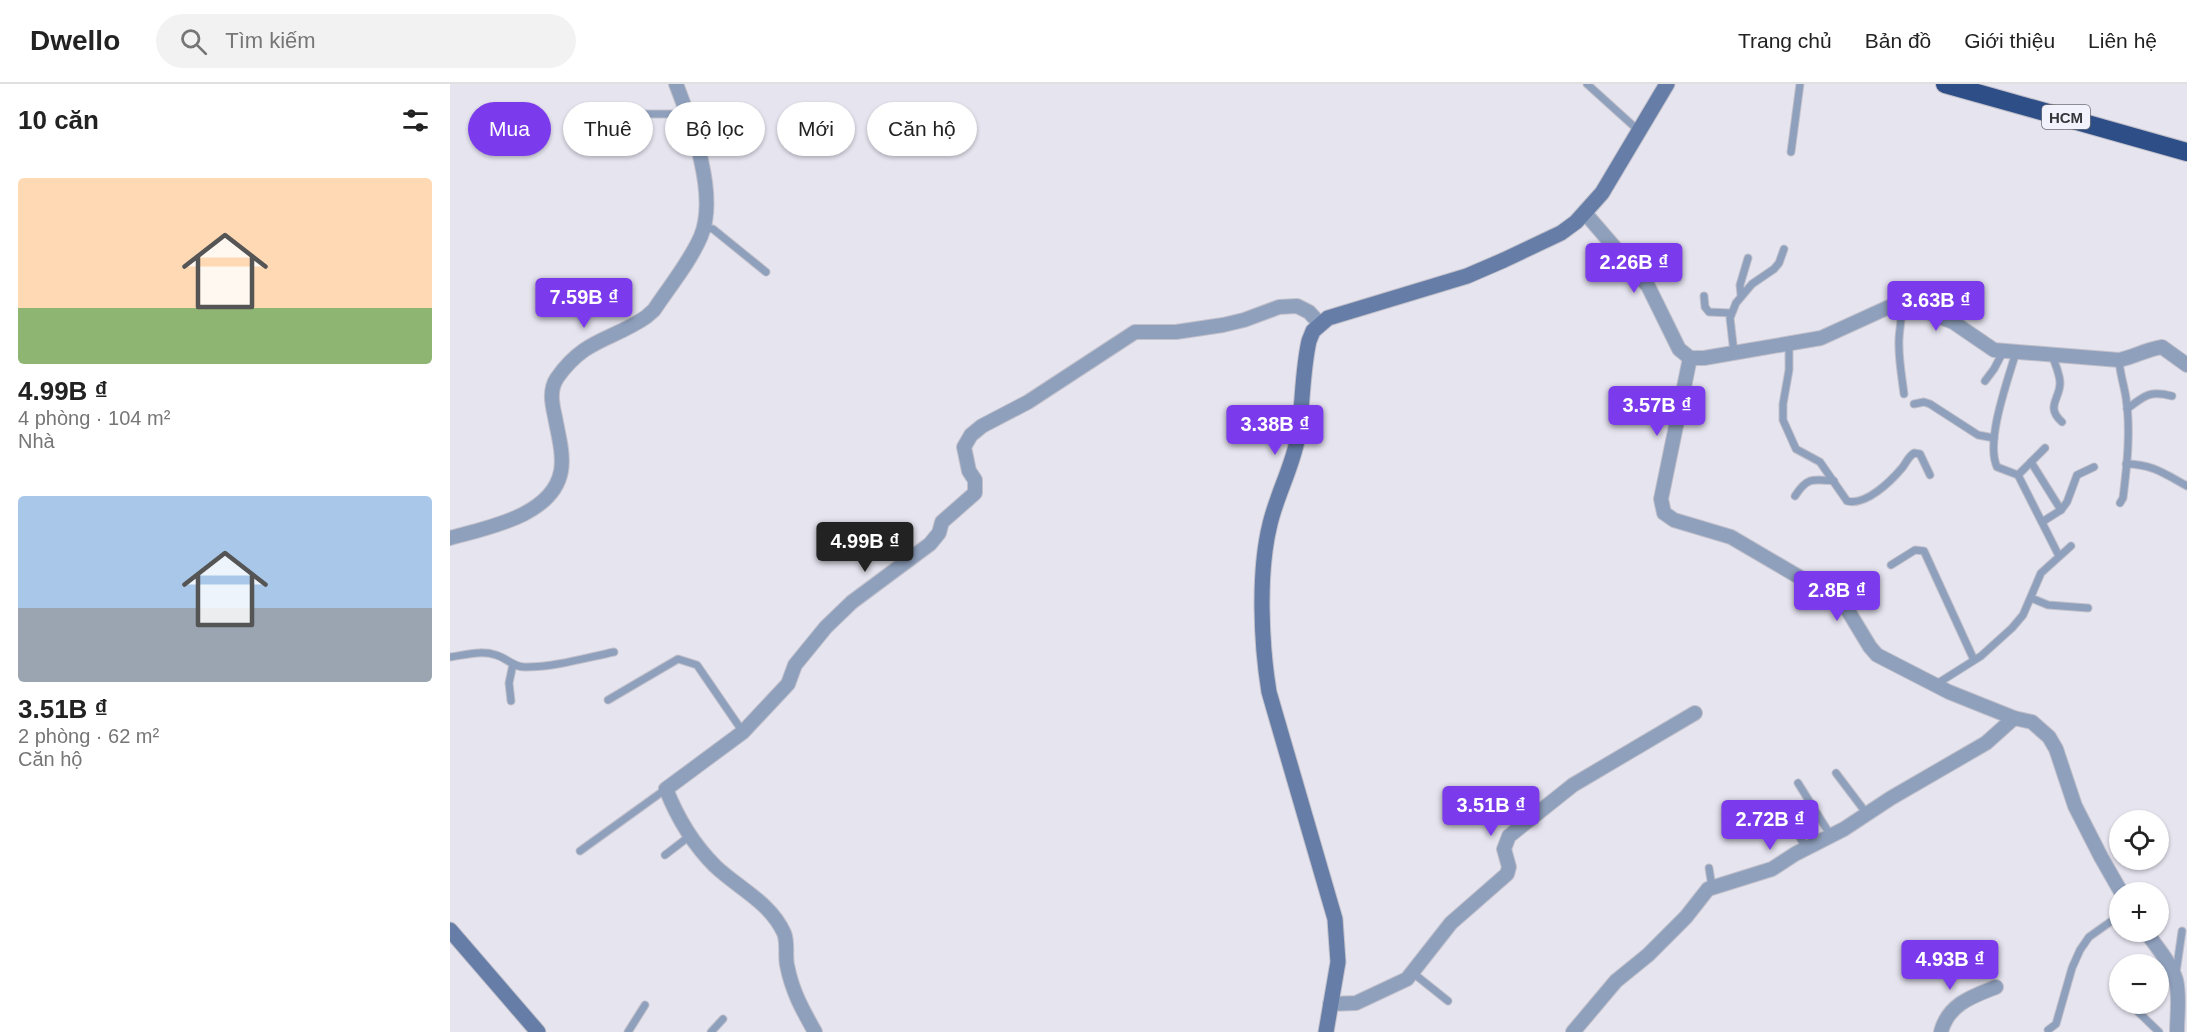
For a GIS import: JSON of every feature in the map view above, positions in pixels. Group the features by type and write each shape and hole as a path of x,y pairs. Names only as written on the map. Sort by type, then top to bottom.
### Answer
{"highway":[{"name":"HCM","path":"1945,84 2187,153"}],"street":[{"path":"676,84 683,102"},
{"path":"1326,1032 1338,963 1335,919 1269,692 1264,662 1263,631 1263,558 1266,539 1298,436 1309,341 1313,331 1320,324 1337,314 1482,270 1560,233 1585,213 1602,193 1666,84"},
{"path":"450,538 512,520 548,498 554,491 562,470 552,401 556,379 585,348 639,322 654,310 698,244 707,219 707,191 699,156"},
{"path":"1585,213 1648,286 1679,349 1690,358 1734,353 1828,336 1901,304 1913,306 1953,322 1987,346 2009,352 2119,360 2162,346 2187,365"},
{"path":"815,1032 794,994 786,962 785,934 767,908 716,866 691,835 673,807 666,789 743,732 788,684 795,665 826,627 852,603 930,543 939,532 942,522 975,493 975,480 969,471 964,447 971,435 982,426 1028,402 1135,332 1176,332 1223,325 1279,307 1297,306 1309,312 1320,324"},
{"path":"1690,358 1661,499 1664,513 1674,520 1731,537 1835,597 1847,609 1877,655 1935,685 2014,718 2032,722 2049,737 2056,749 2075,806 2115,882"},
{"path":"1330,1004 1356,1003 1400,983 1413,973 1451,923 1507,874 1509,867 1504,849 1509,836 1574,785 1695,713"},
{"path":"1573,1032 1616,981 1688,915 1713,886 1772,869 1986,743 2014,718"},
{"path":"450,930 538,1032"},
{"path":"2153,942 2171,968 2175,979 2177,1032"},
{"path":"1941,1032 1947,1017 1963,1000 1996,987"}],"lane":[{"path":"1587,84 1639,131"},
{"path":"1791,152 1794,112 1800,84"},
{"path":"704,228 713,229 766,272"},
{"path":"1734,353 1731,313 1741,295 1752,284 1774,269 1784,249"},
{"path":"1741,295 1740,285 1748,258"},
{"path":"1704,296 1705,307 1709,312 1731,313"},
{"path":"1901,304 1903,317 1898,349 1904,394"},
{"path":"1788,343 1789,370 1783,404 1783,420 1796,449 1820,462 1843,497 1851,503 1872,495 1887,484 1914,453 1920,454 1930,475"},
{"path":"1985,381 2009,352"},
{"path":"2009,352 1995,426 1995,461 1997,467 2018,475 2059,556"},
{"path":"2052,355 2060,381 2054,409 2056,417 2062,422"},
{"path":"2119,360 2127,409 2126,464 2123,498 2120,503"},
{"path":"2127,409 2150,393 2172,396"},
{"path":"1914,404 1924,402 1930,404 1978,435 1994,438"},
{"path":"2018,475 2045,448"},
{"path":"2031,462 2061,510"},
{"path":"2126,464 2143,464 2156,468 2187,486"},
{"path":"2042,522 2061,510 2067,502 2077,475 2094,467"},
{"path":"1795,496 1801,486 1810,480 1834,481"},
{"path":"1935,685 1974,660 2012,628 2023,615 2041,573 2071,546"},
{"path":"1891,565 1915,550 1924,551 1974,660"},
{"path":"2031,598 2048,605 2088,609"},
{"path":"450,657 481,652 497,655 524,668 614,652"},
{"path":"608,700 678,659 697,665 743,732"},
{"path":"511,701 508,683 513,664"},
{"path":"1836,773 1867,814"},
{"path":"1798,783 1831,836"},
{"path":"580,851 666,789"},
{"path":"1801,806 1790,814 1790,819 1806,849"},
{"path":"665,855 691,835"},
{"path":"1708,868 1713,886"},
{"path":"2048,1030 2056,1024 2072,968 2080,950 2089,937 2109,923"},
{"path":"2175,979 2182,931"},
{"path":"1413,973 1448,1001"},
{"path":"628,1032 645,1005"},
{"path":"2140,1014 2159,1032"},
{"path":"711,1032 723,1019"}]}
